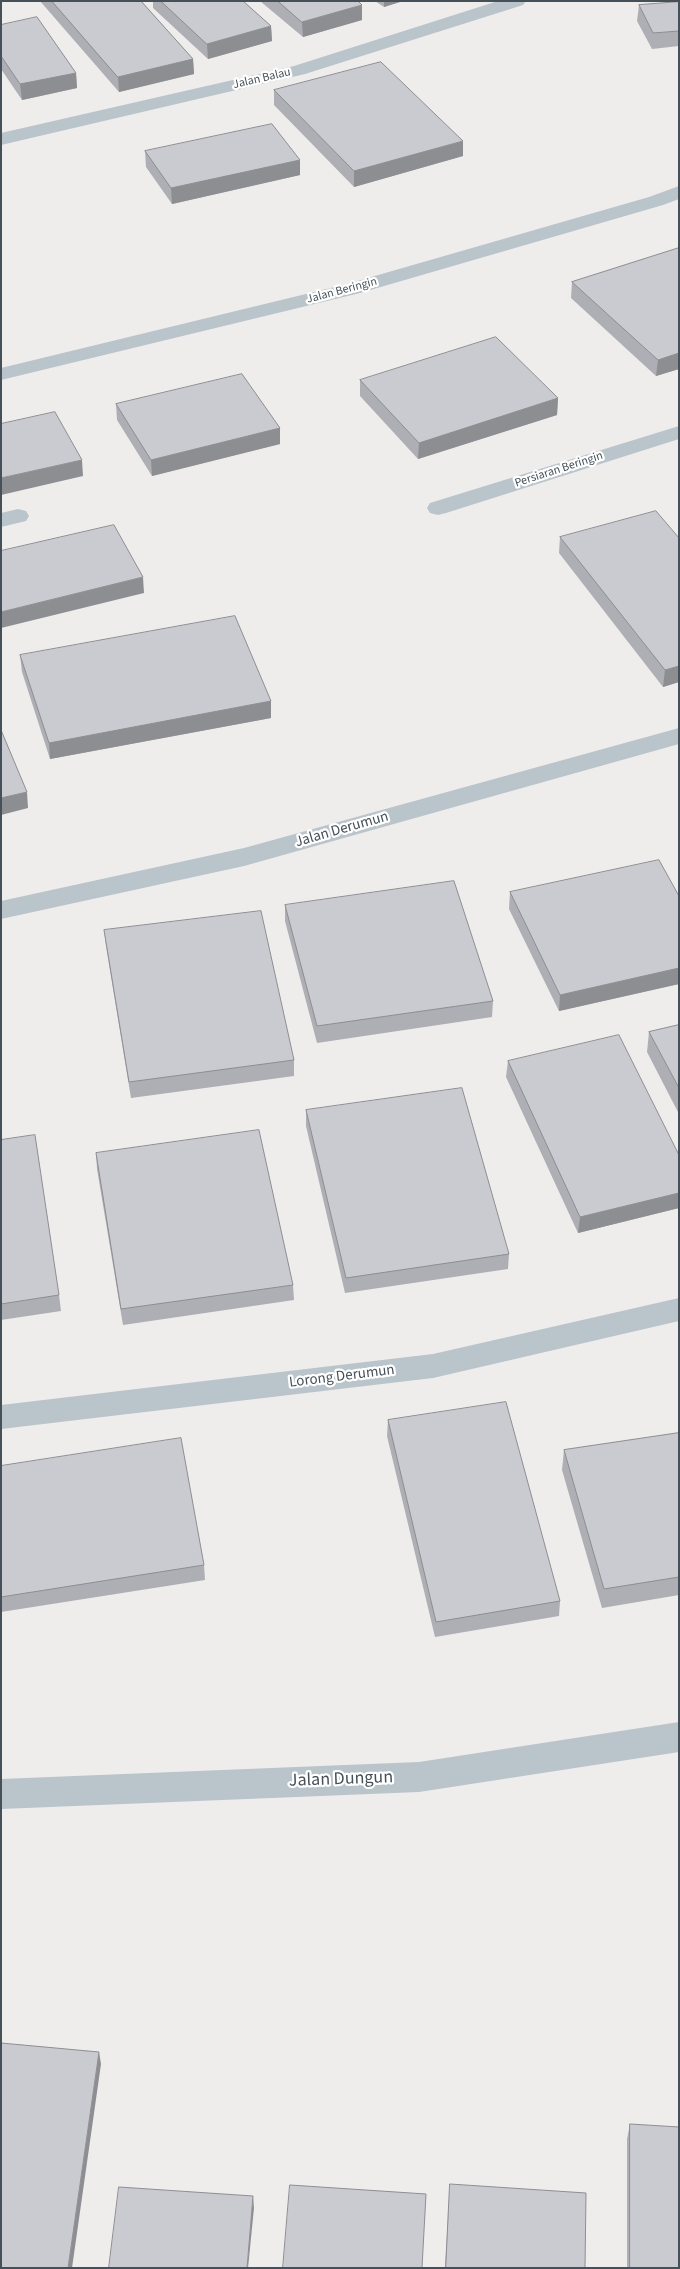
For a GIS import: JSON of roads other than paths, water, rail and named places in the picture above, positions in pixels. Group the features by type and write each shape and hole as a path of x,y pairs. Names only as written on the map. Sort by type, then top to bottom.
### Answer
{"street":[{"name":"Jalan Balau","path":"1,139 299,70 517,1"},
{"name":"Jalan Beringin","path":"1,374 353,289 656,201 679,192"},
{"name":"Persiaran Beringin","path":"438,508 679,432"},
{"name":"Jalan Derumun","path":"1,910 244,857 679,736"},
{"name":"Lorong Derumun","path":"1,1417 433,1366 679,1309"},
{"name":"Jalan Dungun","path":"1,1794 419,1777 679,1737"}]}
